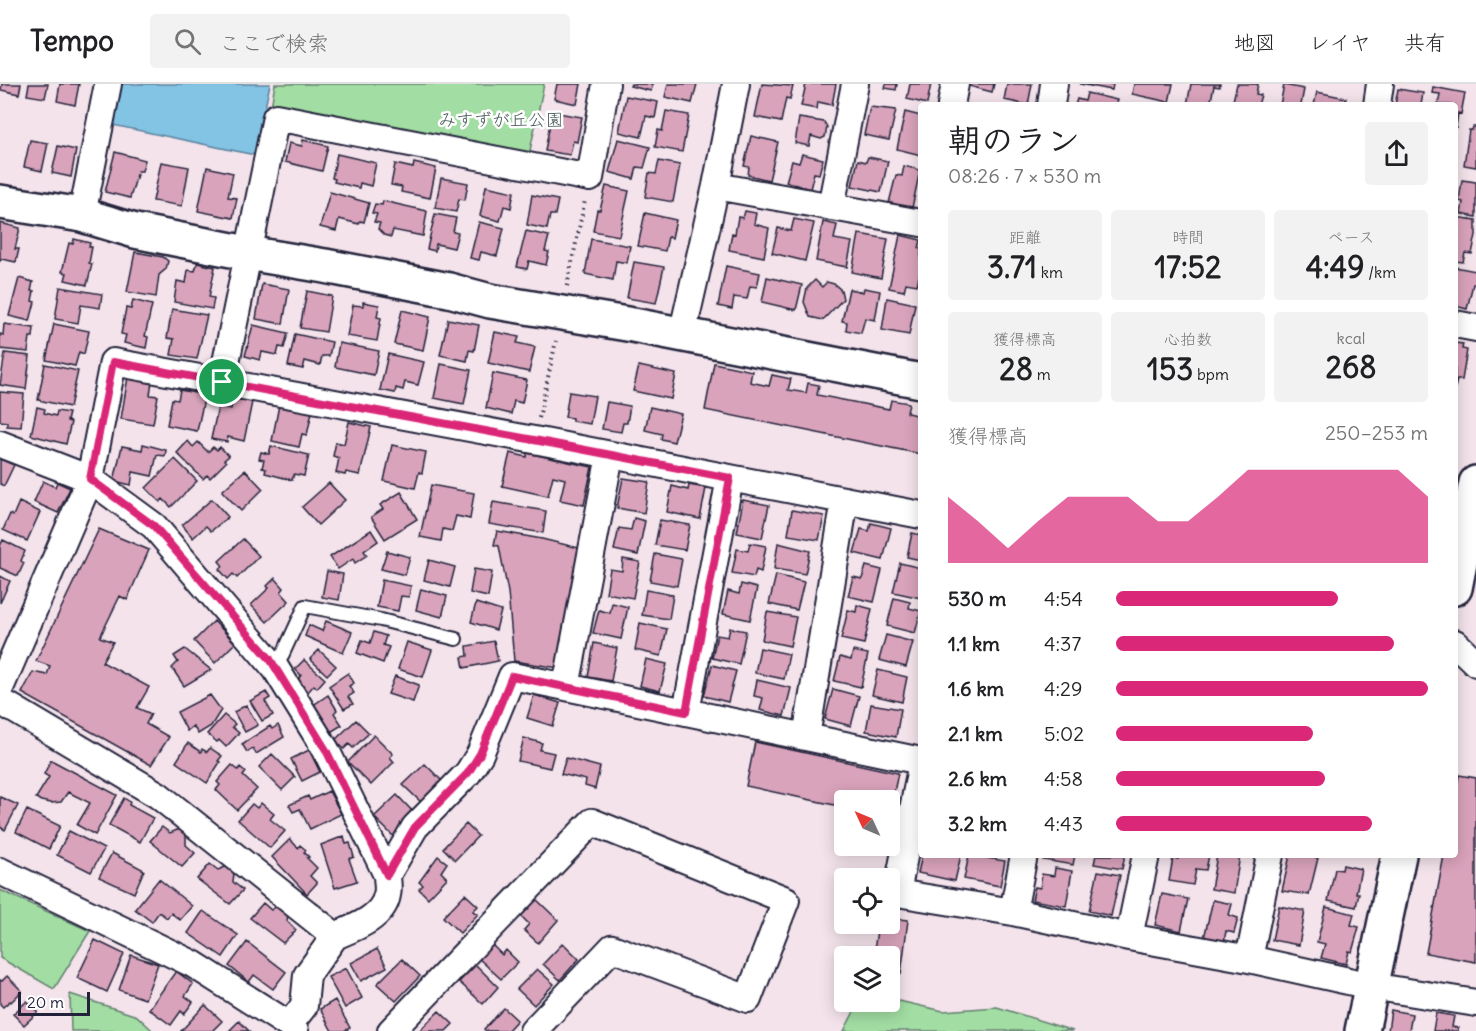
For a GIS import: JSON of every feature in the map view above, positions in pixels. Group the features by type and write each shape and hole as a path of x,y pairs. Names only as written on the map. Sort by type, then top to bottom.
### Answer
{"street":[{"path":"82,215 108,84"},
{"path":"222,382 276,117 285,114 590,178 606,84"},
{"path":"682,336 716,186 736,84"},
{"path":"831,207 855,84"},
{"path":"952,102 955,84"},
{"path":"1051,102 1054,84"},
{"path":"1377,102 1380,84"},
{"path":"716,186 918,222"},
{"path":"0,202 82,215 135,231 449,290 490,301 633,325 918,380"},
{"path":"1458,325 1476,328"},
{"path":"0,688 90,479 113,362 610,454 918,514"},
{"path":"0,444 90,479 154,526 276,669 326,750 387,875 387,896 377,912 364,923 335,936 307,975 304,1006 290,1029 193,964 0,870"},
{"path":"566,687 610,454"},
{"path":"686,712 730,478"},
{"path":"1458,568 1470,489"},
{"path":"806,737 845,500"},
{"path":"1458,646 1476,663"},
{"path":"387,875 415,827 468,773 480,754 512,676 918,760"},
{"path":"0,702 158,795 335,936"},
{"path":"918,784 897,893 1013,912 1371,986 1476,1003"},
{"path":"391,1031 592,822 786,900 748,999 612,948 533,1031"},
{"path":"1013,912 1023,858"},
{"path":"1129,937 1145,858"},
{"path":"1249,959 1269,858"},
{"path":"1362,1031 1398,858"}],"lane":[{"path":"276,669 305,606 381,620 456,639"}],"green space":[{"name":"みすずが丘公園","path":"275,84 544,84 528,160 271,107"},
{"path":"0,890 90,931 54,989 0,958"},
{"path":"70,994 137,1016 153,1031 71,1031"},
{"path":"900,1001 943,1011 997,1007 1073,1031 844,1031 854,1012 900,1012"}],"water":[{"path":"116,84 270,84 255,155 108,124"}],"building":[{"path":"2,84 21,84 19,94 1,90"},
{"path":"29,84 48,84 45,98 27,95"},
{"path":"60,84 79,84 75,105 57,101"},
{"path":"557,84 581,84 577,104 554,99"},
{"path":"631,84 653,84 651,91 630,86"},
{"path":"668,84 697,84 692,103 665,97"},
{"path":"762,84 793,86 790,99 786,98 781,122 755,117"},
{"path":"806,84 836,84 832,105 818,102 817,109 801,106"},
{"path":"886,84 897,84 896,90 885,88"},
{"path":"910,84 931,84 927,102 907,99"},
{"path":"969,84 994,84 992,92 969,86"},
{"path":"1007,84 1032,84 1029,102 1004,100"},
{"path":"1080,84 1113,84 1112,90"},
{"path":"1134,84 1173,84 1169,102 1132,94"},
{"path":"1191,84 1220,84 1219,87 1214,86 1211,102 1188,102"},
{"path":"1237,84 1258,84 1256,94 1261,95 1259,102 1233,102"},
{"path":"1284,85 1304,89 1302,102 1281,102"},
{"path":"1433,87 1465,93 1461,114 1458,113 1458,102 1439,102 1440,94 1432,93"},
{"path":"1398,89 1423,93 1422,102 1396,102"},
{"path":"1317,92 1346,98 1345,102 1315,102"},
{"path":"1087,93 1117,100 1117,102 1076,102 1077,99 1085,101"},
{"path":"626,96 658,102 655,118 646,116 641,137 619,132"},
{"path":"870,107 896,110 889,140 864,135"},
{"path":"666,111 689,115 682,152 655,147 658,130 662,131"},
{"path":"552,112 582,117 577,142 573,141 570,155 545,151"},
{"path":"905,112 918,115 918,154 897,149"},
{"path":"799,118 824,122 827,127 825,137 821,139 811,136 809,146 795,143"},
{"path":"1476,127 1476,167 1464,165 1469,130"},
{"path":"751,136 778,142 769,180 748,175 749,167 744,166"},
{"path":"618,139 650,147 644,168 637,167 634,179 609,172"},
{"path":"30,140 48,143 42,171 24,167"},
{"path":"303,140 328,146 322,171 285,162 289,143 302,146"},
{"path":"58,146 76,150 71,177 52,173"},
{"path":"115,152 145,160 142,171 138,171 130,198 105,192"},
{"path":"337,154 376,163 371,186 360,183 359,188 334,182 335,179 332,178"},
{"path":"802,154 823,159 819,174 814,173 810,189 786,182 792,161 799,163"},
{"path":"868,157 888,161 881,192 852,186 858,160 866,162"},
{"path":"659,161 680,165 673,202 645,197 649,173 656,174"},
{"path":"161,162 189,167 182,206 153,201"},
{"path":"414,163 436,168 430,198 401,192 402,187 391,185 395,164 413,168"},
{"path":"904,166 918,170 912,208 889,203 896,175 902,176"},
{"path":"207,167 233,173 228,197 237,198 233,218 198,211"},
{"path":"441,178 468,183 465,200 459,199 456,212 435,208"},
{"path":"1462,180 1476,182 1476,217 1461,214 1463,202 1459,201"},
{"path":"486,186 514,192 511,208 504,206 500,221 480,216"},
{"path":"606,186 629,191 619,236 593,231 597,210 600,210"},
{"path":"330,192 369,203 364,222 360,221 359,224 339,219 336,231 320,227"},
{"path":"532,195 558,200 555,215 550,215 547,229 527,225"},
{"path":"383,201 427,211 423,236 393,230 391,237 384,235 378,229 380,223 374,222 377,214 372,213 375,204 382,205"},
{"path":"745,211 756,213 754,224 769,228 764,257 729,250 738,217 743,218"},
{"path":"645,213 676,220 672,238 668,237 665,251 638,246"},
{"path":"435,214 456,218 453,232 458,233 454,248 436,244 435,251 427,249"},
{"path":"1458,217 1476,220 1472,254 1465,253 1463,262 1458,261"},
{"path":"794,219 814,223 805,261 772,253 778,228 791,231"},
{"path":"479,222 504,228 497,256 481,252 479,260 470,258"},
{"path":"823,222 837,225 834,239 852,242 847,267 816,261"},
{"path":"0,223 20,228 15,249 19,249 16,262 2,259 0,261"},
{"path":"526,231 549,236 545,251 549,252 546,265 529,261 527,269 517,267"},
{"path":"859,234 888,239 881,278 852,272"},
{"path":"900,235 918,239 917,285 906,283 904,291 889,288"},
{"path":"74,239 90,243 89,247 92,247 89,263 92,264 87,285 65,280 67,273 62,272 69,243 73,244"},
{"path":"591,239 630,246 627,263 616,261 613,280 585,274"},
{"path":"135,252 163,257 168,261 166,269 159,275 156,297 127,292"},
{"path":"634,262 664,267 656,303 627,298"},
{"path":"197,263 215,267 209,297 214,298 212,309 174,302 177,281 186,283 188,270 195,271"},
{"path":"726,266 760,273 757,287 750,286 747,299 734,297 732,309 718,306"},
{"path":"1458,268 1476,271 1476,284 1473,284 1467,309 1458,307"},
{"path":"767,277 802,285 796,310 762,302"},
{"path":"19,278 33,282 32,301 35,302 30,321 9,316"},
{"path":"815,280 822,287 827,282 834,284 841,290 843,299 823,320 810,317 804,302 807,288"},
{"path":"262,284 289,289 283,324 256,319"},
{"path":"60,287 102,294 100,308 81,305 78,323 55,319"},
{"path":"864,288 880,291 875,320 865,318 861,333 846,330 847,322 842,321 849,289 863,292"},
{"path":"307,291 332,296 326,332 300,328"},
{"path":"887,298 915,304 909,335 882,330"},
{"path":"133,300 152,305 145,336 148,337 146,348 124,343 126,335 121,334 126,308 131,309"},
{"path":"363,302 379,305 377,317 381,318 377,341 347,336 353,305 363,306"},
{"path":"172,309 207,315 197,359 171,355 174,339 167,338"},
{"path":"402,310 430,317 423,350 394,344"},
{"path":"448,319 479,325 474,351 469,350 467,361 440,355"},
{"path":"4,324 34,328 28,352 0,349 0,334 3,335"},
{"path":"54,324 89,331 84,354 79,352 75,366 46,360"},
{"path":"253,325 288,333 284,348 279,347 277,355 262,352 260,360 245,356"},
{"path":"495,332 519,337 517,343 535,347 529,372 488,363"},
{"path":"295,334 332,342 329,356 322,356 320,365 305,361 303,369 288,366"},
{"path":"339,343 379,351 374,375 335,367"},
{"path":"1458,343 1463,344 1462,349 1467,350 1462,380 1458,380"},
{"path":"5,353 30,356 26,389 0,385"},
{"path":"388,354 424,362 418,385 405,382 403,390 396,388 395,393 380,390"},
{"path":"714,363 752,371 750,382 769,386 772,375 791,379 788,390 806,393 808,383 819,385 817,395 889,409 891,400 909,403 907,413 918,415 918,453 705,410"},
{"path":"45,364 78,371 70,407 38,400"},
{"path":"441,364 471,370 464,404 434,398"},
{"path":"639,366 676,374 671,399 633,391"},
{"path":"493,373 527,380 522,403 514,401 511,414 486,408"},
{"path":"128,377 152,381 150,395 158,396 153,424 121,419"},
{"path":"180,390 205,395 197,431 167,425 172,399 178,400"},
{"path":"0,392 24,394 21,427 7,426 7,422 0,421"},
{"path":"569,392 595,396 590,424 572,421 572,418 565,417"},
{"path":"233,398 252,402 244,441 228,437 227,442 211,439 218,407 231,409"},
{"path":"607,402 630,406 627,423 623,423 621,432 602,429"},
{"path":"279,405 312,412 307,435 302,434 299,447 272,441"},
{"path":"37,407 45,409 44,413 56,416 57,411 69,413 67,421 71,422 66,444 31,435"},
{"path":"650,407 681,414 674,442 661,439 662,434 645,430"},
{"path":"349,422 371,427 360,475 346,472 345,475 336,473 339,458 333,456 336,442 344,444"},
{"path":"188,441 193,447 198,442 208,452 213,447 217,450 220,447 229,456 210,478 207,475 203,479 177,453"},
{"path":"143,444 166,450 165,456 157,455 152,476 133,472 131,485 114,481 122,446 142,450"},
{"path":"392,445 426,452 422,473 419,472 415,488 384,481"},
{"path":"271,446 309,455 304,476 294,474 292,480 265,473 266,469 262,468 264,460 259,459 261,452 269,454"},
{"path":"510,453 527,457 527,453 592,467 584,505 560,500 565,479 553,476 548,496 502,486"},
{"path":"0,459 14,465 4,486 0,484"},
{"path":"175,459 197,481 171,507 163,499 160,502 146,488"},
{"path":"245,470 263,489 241,511 222,491"},
{"path":"623,478 649,482 644,513 617,508"},
{"path":"43,481 55,487 57,482 70,488 58,513 34,502"},
{"path":"329,483 345,500 318,525 302,507"},
{"path":"431,485 474,493 470,519 456,516 452,531 443,529 441,541 420,537"},
{"path":"689,485 706,488 700,519 667,512 672,486 688,490"},
{"path":"401,492 417,519 385,539 371,517 383,509 380,505"},
{"path":"212,499 228,517 211,531 206,526 193,538 182,525"},
{"path":"743,500 769,505 762,538 737,533"},
{"path":"19,502 40,512 27,541 3,530 10,514 13,516"},
{"path":"493,502 546,511 543,533 489,524"},
{"path":"792,510 824,516 819,540 788,535"},
{"path":"634,518 645,521 638,555 614,550 619,528 631,530"},
{"path":"660,520 690,525 685,550 655,545"},
{"path":"871,523 891,528 883,560 854,553 861,529 869,531"},
{"path":"99,529 149,550 127,600 120,596 100,637 113,642 102,662 149,687 137,708 151,714 146,724 169,737 151,765 22,693 33,672 47,675 50,666 36,661"},
{"path":"371,530 378,541 364,551 367,555 355,563 353,559 338,569 330,557"},
{"path":"497,531 579,548 559,668 514,661 508,592 499,546 494,545"},
{"path":"912,533 918,534 918,559 907,557"},
{"path":"243,539 259,556 237,578 233,574 228,579 219,569 223,566 219,561"},
{"path":"3,540 25,551 21,561 24,563 18,576 0,568 0,546"},
{"path":"750,543 766,546 761,572 756,570 754,577 732,573 737,549 748,551"},
{"path":"778,543 810,551 805,574 774,569"},
{"path":"387,551 410,557 405,575 381,569"},
{"path":"655,554 682,559 677,586 650,581"},
{"path":"623,559 640,562 633,598 606,593 610,569 622,571"},
{"path":"429,560 455,567 450,587 424,580"},
{"path":"900,563 918,567 918,597 893,592"},
{"path":"866,566 882,570 874,602 848,596 853,577 862,579"},
{"path":"474,569 492,572 488,597 470,593"},
{"path":"327,571 343,574 339,600 322,597"},
{"path":"776,575 804,582 797,610 769,604"},
{"path":"0,576 10,581 0,603"},
{"path":"275,578 284,588 281,592 289,601 267,622 251,605 269,588 267,586"},
{"path":"382,580 411,586 409,597 401,596 398,611 377,607"},
{"path":"741,584 757,588 750,620 723,614 728,591 739,594"},
{"path":"421,589 447,596 442,617 416,610"},
{"path":"646,590 673,595 669,619 642,615"},
{"path":"894,598 910,602 909,608 918,610 915,633 887,626"},
{"path":"476,603 501,611 496,630 471,622"},
{"path":"612,603 628,607 621,639 593,633 599,610 610,613"},
{"path":"857,605 872,609 864,644 841,639 848,610 856,612"},
{"path":"767,612 796,617 790,646 762,640"},
{"path":"214,621 235,643 215,663 194,641"},
{"path":"326,621 352,632 343,653 305,636 309,625 322,631"},
{"path":"640,623 667,629 661,656 635,650"},
{"path":"730,628 746,631 739,664 712,658 717,635 728,637"},
{"path":"374,632 386,636 383,645 389,647 383,663 357,653 362,640 370,643"},
{"path":"886,635 913,642 906,667 879,660"},
{"path":"494,641 498,661 464,668 462,657 468,656 467,646"},
{"path":"407,642 432,650 423,677 398,669"},
{"path":"594,643 617,648 611,681 588,677"},
{"path":"760,648 789,654 784,679 755,673"},
{"path":"185,649 211,670 184,686 172,668 178,662 174,656"},
{"path":"319,650 336,666 327,675 310,659"},
{"path":"853,651 868,654 861,687 834,681 840,657 851,660"},
{"path":"646,659 667,664 660,691 640,686"},
{"path":"304,660 325,679 317,688 314,685 308,692 296,682 301,675 295,669"},
{"path":"712,665 736,671 728,702 704,696"},
{"path":"878,670 907,677 902,702 872,695"},
{"path":"348,673 354,683 349,686 354,693 348,697 353,704 344,709 329,686"},
{"path":"395,676 419,685 413,702 388,694"},
{"path":"757,680 791,688 784,716 760,710 763,698 754,696"},
{"path":"833,689 859,696 851,726 825,719"},
{"path":"266,692 270,698 265,701 273,715 262,721 250,701"},
{"path":"210,695 221,710 211,726 198,734 193,726 187,731 177,712"},
{"path":"328,695 337,710 334,713 342,725 329,733 312,706"},
{"path":"534,695 560,703 553,726 527,718"},
{"path":"871,704 901,709 896,737 866,731"},
{"path":"246,705 258,725 245,732 234,712"},
{"path":"224,715 235,724 232,727 239,733 226,747 219,740 217,742 207,734"},
{"path":"356,720 369,733 353,748 349,744 344,749 335,740"},
{"path":"278,725 284,737 256,754 253,748 247,752 242,744 270,726 272,729"},
{"path":"374,735 393,754 390,757 394,762 371,785 348,762"},
{"path":"524,738 542,743 540,750 554,753 550,768 518,761"},
{"path":"755,742 898,773 894,790 834,790 834,805 746,786"},
{"path":"188,743 201,752 202,749 207,752 210,748 222,756 207,783 176,762"},
{"path":"309,750 320,772 302,781 291,759"},
{"path":"272,754 295,777 282,790 259,767"},
{"path":"566,758 600,767 595,789 585,786 586,780 561,774"},
{"path":"51,760 117,795 95,835 77,825 90,803 68,792 61,802 51,803 36,798 49,777 44,774"},
{"path":"425,764 444,783 423,804 403,785"},
{"path":"232,765 246,772 243,776 257,789 237,810 216,790 220,785 217,782"},
{"path":"1459,775 1476,778 1476,962 1426,953 1443,858 1458,858"},
{"path":"329,791 341,814 310,829 300,809 293,812 289,805 308,796 310,800"},
{"path":"397,795 416,815 394,837 374,817"},
{"path":"0,797 18,805 5,830 0,827"},
{"path":"124,798 130,802 129,805 153,818 140,842 109,825"},
{"path":"261,803 274,814 270,819 285,831 270,848 238,820 252,804 257,808"},
{"path":"27,810 60,826 49,849 16,832"},
{"path":"466,824 478,836 455,860 443,848"},
{"path":"162,827 170,833 180,829 186,835 186,845 195,853 182,867 150,841"},
{"path":"69,831 104,849 91,872 57,855"},
{"path":"344,836 346,844 350,843 354,857 349,859 357,881 335,888 321,845"},
{"path":"290,839 298,848 300,845 306,850 304,852 309,857 307,858 317,868 310,876 317,883 307,894 272,857"},
{"path":"112,853 144,870 134,893 99,877"},
{"path":"438,856 447,863 441,872 447,878 428,898 419,889 423,885 419,882"},
{"path":"921,858 960,858 955,881 918,873"},
{"path":"968,858 1005,861 1000,886 964,879"},
{"path":"1043,858 1074,858 1073,865 1043,860"},
{"path":"1095,858 1124,858 1122,869 1094,864"},
{"path":"1173,858 1208,858 1206,870 1196,869 1193,885 1169,881"},
{"path":"1216,858 1240,858 1234,893 1211,889"},
{"path":"1289,858 1318,858 1309,895 1282,891"},
{"path":"210,864 218,870 228,866 234,872 233,882 243,890 230,904 197,879"},
{"path":"1343,865 1361,869 1356,893 1359,893 1356,907 1328,901 1335,869 1342,870"},
{"path":"1055,868 1072,871 1066,906 1032,900 1035,887 1040,888 1042,874 1054,876"},
{"path":"1098,871 1120,875 1111,916 1089,911"},
{"path":"159,879 192,906 180,920 171,913 167,918 159,912 152,922 135,909"},
{"path":"465,894 478,906 473,911 478,914 460,933 443,917"},
{"path":"1162,894 1188,899 1181,931 1155,925"},
{"path":"536,899 558,920 538,943 524,930 529,924 521,916"},
{"path":"1213,900 1232,904 1229,915 1238,918 1234,933 1226,931 1224,942 1204,938"},
{"path":"263,903 271,910 277,906 288,914 287,921 296,930 283,943 250,918"},
{"path":"1279,906 1305,911 1299,945 1272,940"},
{"path":"1326,907 1354,914 1351,925 1359,927 1346,964 1321,958 1325,944 1317,942"},
{"path":"203,911 238,935 223,957 188,933"},
{"path":"900,919 908,920 901,974 900,946 875,946 876,934 900,934"},
{"path":"95,940 124,954 107,992 77,978"},
{"path":"247,942 286,972 273,989 254,975 249,982 229,966"},
{"path":"490,943 502,955 506,950 518,962 501,979 477,957"},
{"path":"563,943 579,959 560,980 543,964"},
{"path":"377,949 387,967 361,981 351,963"},
{"path":"131,955 158,964 145,999 119,990"},
{"path":"402,959 420,976 396,1001 377,984"},
{"path":"476,965 498,987 483,1004 459,982"},
{"path":"346,968 362,998 345,1008 328,977"},
{"path":"537,969 554,984 534,1005 517,989"},
{"path":"176,971 193,984 185,996 193,1002 184,1014 181,1011 171,1025 149,1009"},
{"path":"7,976 22,991 3,1007 0,1004 0,980 2,981"},
{"path":"335,1000 350,1028 344,1031 332,1031 320,1009"},
{"path":"27,1001 38,1012 24,1025 13,1014"},
{"path":"205,1005 222,1021 212,1031 181,1031"},
{"path":"504,1008 517,1020 507,1031 486,1031 484,1029"},
{"path":"1391,1010 1412,1014 1409,1031 1388,1031"},
{"path":"439,1011 453,1024 446,1031 419,1031"},
{"path":"1436,1013 1454,1016 1452,1027 1458,1028 1458,1031 1433,1031"},
{"path":"239,1021 249,1031 229,1031"}],"route":[{"path":"113,362 222,382 730,478 686,712 512,676 480,754 468,773 415,827 387,875 374,844 326,750 270,659 154,526 90,479 113,362"}]}
